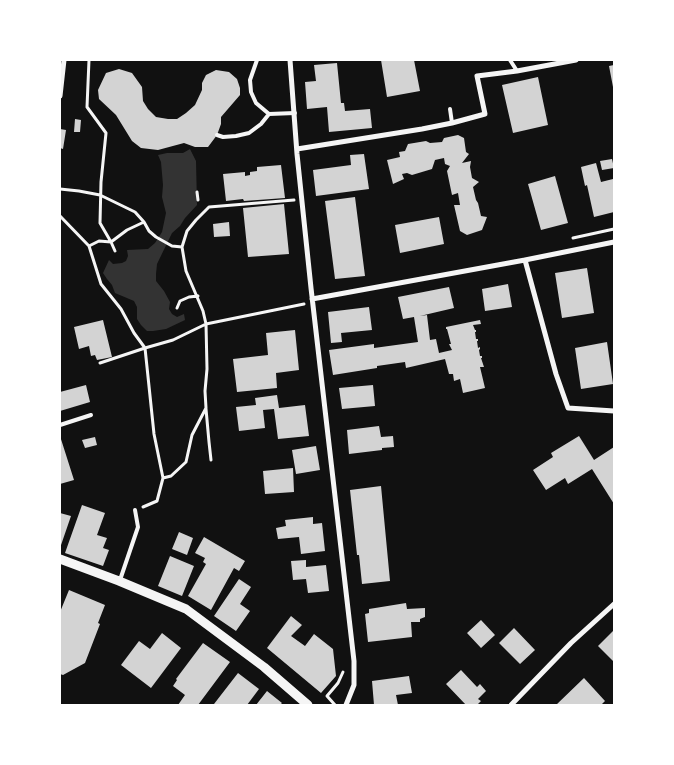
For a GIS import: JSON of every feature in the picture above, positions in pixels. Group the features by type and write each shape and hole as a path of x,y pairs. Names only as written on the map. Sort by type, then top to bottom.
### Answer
{"street":[{"path":"60,96 64,60"},
{"path":"290,60 312,299 354,661 354,685 346,705"},
{"path":"297,149 422,129 485,114 477,76 576,60"},
{"path":"312,299 614,242"},
{"path":"525,260 556,374 568,408 614,411"},
{"path":"60,559 119,581 186,610 264,667 308,705"},
{"path":"510,705 614,604"}],"lane":[{"path":"257,60 250,80 251,92 256,103 269,114 295,112"},
{"path":"510,60 517,71"},
{"path":"450,109 452,123"},
{"path":"216,135 223,137 249,133 261,124 269,114"},
{"path":"60,425 91,415"},
{"path":"119,581 138,527 135,510"}],"path":[{"path":"89,60 88,106 106,133 100,195 100,223 115,251"},
{"path":"60,189 100,195 135,212 149,231 156,237 172,246 182,247"},
{"path":"197,192 198,200"},
{"path":"211,460 205,391 207,369 206,324 198,296 186,271 182,247 187,231 209,207 294,200"},
{"path":"60,216 88,246 101,284 121,309 134,333 145,348 154,434 163,478 157,501 135,510"},
{"path":"88,246 99,242 111,242 127,230 144,222"},
{"path":"177,308 180,301 198,296"},
{"path":"100,363 173,340 206,324 307,304"},
{"path":"163,478 171,476 186,462 192,436 206,408"}],"shaded area":[{"path":"190,149 196,161 197,205 172,233 157,264 156,274 156,281 170,302 169,309 172,314 177,317 184,314 185,320 166,329 147,331 137,319 137,307 134,301 115,293 112,285 103,273 109,260 113,264 122,263 126,261 128,256 127,250 148,249 155,243 162,232 166,213 162,197 161,162 158,155 183,153"}],"building":[{"path":"381,60 414,60 420,91 387,97"},
{"path":"337,63 341,103 344,103 345,111 370,109 372,128 329,132 327,107 307,109 305,82 316,81 314,65"},
{"path":"614,65 614,86 613,87 609,66"},
{"path":"119,69 132,73 142,87 143,101 156,117 177,119 186,113 195,105 206,75 216,70 229,72 237,79 240,95 221,117 221,124 217,135 208,147 195,147 184,143 158,150 141,148 132,141 116,115 99,99 98,90 106,73"},
{"path":"538,77 548,125 513,133 502,85"},
{"path":"75,119 81,120 80,132 74,132"},
{"path":"60,129 66,130 63,149 60,148"},
{"path":"458,135 464,138 466,152 469,154 462,163 471,161 472,178 479,182 473,187 476,200 481,216 487,217 482,230 467,235 460,231 454,205 460,205 458,193 452,195 447,171 450,166 445,164 444,158 435,160 432,169 412,175 402,174 404,179 393,184 387,160 400,157 399,152 405,151 408,144 426,141 430,143 442,142 444,138"},
{"path":"364,154 369,189 316,196 313,170 351,165 350,155"},
{"path":"612,159 614,168 602,170 600,161"},
{"path":"596,163 601,182 613,179 614,212 594,217 581,167"},
{"path":"281,165 285,198 226,201 223,174 245,172 245,176 250,175 250,172 257,171 257,167"},
{"path":"555,176 568,223 541,230 528,184"},
{"path":"355,197 365,276 335,279 325,201"},
{"path":"284,204 289,254 248,257 243,208"},
{"path":"439,217 444,244 400,253 395,225"},
{"path":"229,222 230,236 214,237 213,224"},
{"path":"587,268 594,313 562,318 555,273"},
{"path":"508,284 512,307 485,311 482,289"},
{"path":"449,287 454,308 420,316 427,315 430,340 436,339 439,353 452,350 446,327 480,320 481,324 473,325 476,330 476,339 478,339 478,348 480,347 480,356 482,356 484,367 480,367 485,388 463,393 460,379 454,381 453,374 449,374 445,359 406,368 405,362 333,375 329,350 374,344 374,348 418,342 414,317 403,319 398,297"},
{"path":"369,307 372,330 341,333 342,342 331,343 328,312"},
{"path":"103,320 112,357 97,360 95,355 91,356 89,346 79,349 74,327"},
{"path":"295,330 299,370 276,373 277,388 237,392 233,359 268,355 266,333"},
{"path":"607,342 613,384 581,389 575,348"},
{"path":"86,385 90,402 60,411 60,392"},
{"path":"373,385 375,406 342,409 339,388"},
{"path":"277,395 279,408 305,405 309,436 278,439 274,409 263,410 265,428 239,431 236,407 256,405 255,398"},
{"path":"379,426 381,437 393,436 394,447 349,454 347,430"},
{"path":"60,436 74,480 60,484"},
{"path":"579,436 594,460 614,447 614,504 592,469 568,484 565,478 546,490 533,470 553,457 551,453"},
{"path":"95,437 97,445 85,448 82,440"},
{"path":"316,446 320,470 296,474 292,450"},
{"path":"293,468 294,492 265,494 263,471"},
{"path":"381,486 390,581 362,584 350,490"},
{"path":"82,505 105,513 97,535 107,538 103,548 109,550 103,566 65,553"},
{"path":"60,513 71,516 60,548"},
{"path":"313,517 313,524 322,523 325,551 301,554 299,537 278,539 276,528 286,526 285,520"},
{"path":"179,532 193,538 187,555 172,549"},
{"path":"204,537 245,561 239,571 234,568 211,610 188,596 206,564 203,562 205,558 195,553"},
{"path":"170,556 194,566 182,596 158,586"},
{"path":"306,560 306,567 326,565 329,591 308,593 306,579 293,580 291,561"},
{"path":"239,579 251,587 240,604 250,611 236,631 214,616"},
{"path":"69,590 105,605 85,663 63,675 60,674 60,612"},
{"path":"406,603 407,609 425,608 425,617 420,619 420,622 411,622 412,637 368,642 365,614 369,613 369,609"},
{"path":"291,616 302,625 291,636 305,646 314,634 333,649 336,676 321,693 267,648"},
{"path":"481,620 495,635 481,648 467,633"},
{"path":"514,628 535,650 520,664 499,643"},
{"path":"614,630 614,662 598,646"},
{"path":"162,633 181,648 151,688 121,665 139,641 150,649"},
{"path":"203,643 230,662 198,705 178,705 185,695 173,686 176,679"},
{"path":"461,670 477,687 480,684 486,691 478,699 481,701 477,705 466,705 446,684"},
{"path":"238,673 259,689 247,705 214,704"},
{"path":"409,676 412,693 396,695 398,705 374,705 372,681"},
{"path":"584,678 605,701 601,705 556,705"},
{"path":"267,691 282,703 280,705 256,705"}]}
